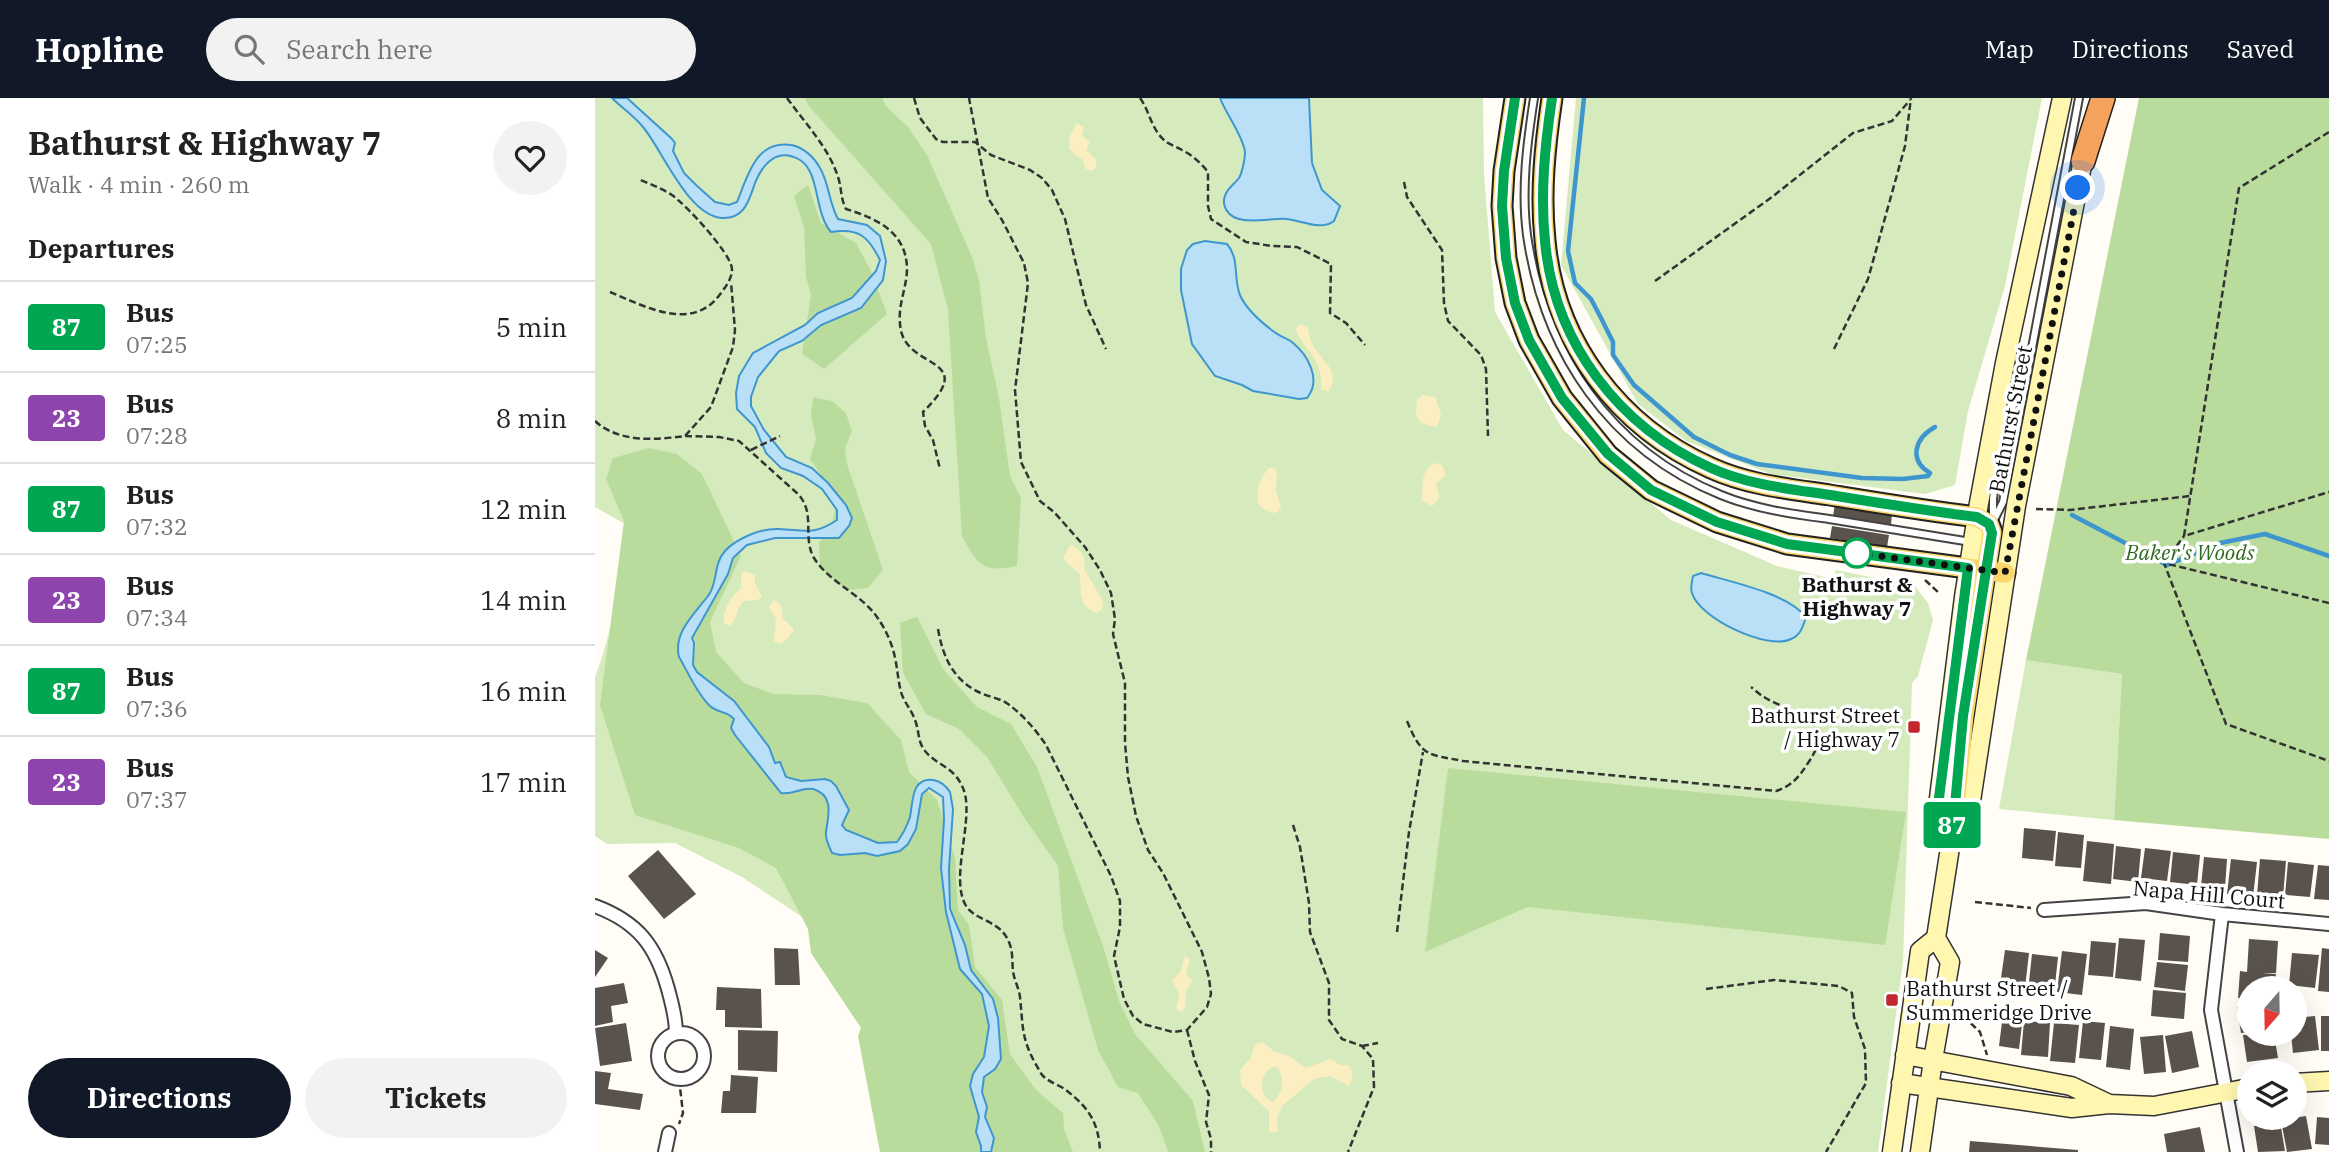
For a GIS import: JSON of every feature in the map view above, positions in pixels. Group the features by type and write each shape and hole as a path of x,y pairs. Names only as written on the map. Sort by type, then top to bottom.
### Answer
{"highway":[{"path":"2083,161 2103,98"}],"main road":[{"path":"1515,98 1504,171 1502,206 1506,258 1515,303 1529,340 1562,398 1608,454 1651,490 1717,522 1787,544 1986,570"},
{"path":"1552,98 1544,164 1543,201 1545,242 1551,279 1567,324 1589,368 1630,416 1667,445 1713,469 1764,485 1987,523 1986,570 1963,716 1953,828 1936,938 1950,962 1920,1152"},
{"name":"Bathurst Street","path":"1986,570 1972,542 1987,523 2005,363 2062,98"},
{"name":"Bathurst Street","path":"1986,570 2083,161 2095,98"},
{"path":"1892,1152 1920,951 1936,938"},
{"path":"1905,1055 2071,1086 2109,1104"},
{"path":"2307,1082 2329,1081"},
{"path":"1901,1083 2072,1108 2109,1104 2154,1105 2237,1090"}],"street":[{"name":"Napa Hill Court","path":"2044,910 2146,903 2222,914 2329,924"},
{"path":"595,906 628,923 643,935 653,950 667,986 676,1019 676,1033"},
{"path":"2222,914 2211,1010 2237,1152"},
{"path":"676,1033 689,1034 700,1043 704,1057 699,1071 693,1076 679,1079 665,1072 658,1059 662,1044 676,1033"},
{"path":"665,1152 669,1133"}],"lane":[{"path":"1534,98 1525,189 1527,235 1541,297 1570,363 1587,392 1618,429 1649,456 1722,496 1758,507 1972,542"},
{"path":"1987,523 2003,502 2079,98"}],"path":[{"path":"787,98 817,136 839,178 840,197 846,209 867,215 886,225 904,253 907,268 899,316 902,335 920,355 940,369 945,377 944,386 923,412 940,469"},
{"path":"914,98 920,117 936,139 943,142 975,142 991,155 1030,170 1042,178 1052,190 1065,219 1086,305 1106,349"},
{"path":"938,629 941,646 956,676 969,687 1007,703 1035,729 1046,745 1111,876 1120,901 1120,927 1114,956 1124,999 1133,1016 1143,1024 1163,1030 1187,1030 1207,1007 1211,994 1209,978 1202,952 1163,873 1148,850 1136,816 1125,743 1125,683 1112,634 1115,619 1111,593 1085,547 1055,512 1040,501 1021,461 1015,390 1028,283 1024,263 988,198 969,98"},
{"path":"1140,98 1163,140 1200,162 1208,172 1208,206 1211,219 1246,242 1297,247 1331,264 1329,313 1346,323 1365,345"},
{"path":"1655,281 1763,204 1853,133 1892,121 1911,99"},
{"path":"1833,349 1868,279 1905,146 1911,99"},
{"path":"2164,563 2184,536 2239,188 2329,132"},
{"path":"638,179 657,187 683,204 726,251 732,267 730,279 735,330 733,347 711,407 684,436"},
{"path":"1404,182 1406,197 1441,250 1444,303 1448,321 1481,355 1486,369 1488,436"},
{"path":"610,292 665,313 698,314 712,305 730,279"},
{"path":"595,421 600,426 623,435 651,440 684,436 719,437 739,442 751,450 757,459 806,503 810,546 816,561 879,619 895,655 903,697 912,710 925,751 961,781 967,809 961,877 965,904 973,914 997,925 1010,944 1024,1042 1043,1076 1065,1090 1087,1110 1100,1136 1100,1152"},
{"path":"751,450 780,436"},
{"path":"2184,536 2329,492"},
{"path":"2036,509 2070,510 2190,496"},
{"path":"2164,563 2329,603"},
{"path":"2164,563 2226,724 2329,761"},
{"path":"1407,721 1423,751 1463,761 1776,791 1791,786 1803,771 1816,752 1819,737 1813,722 1800,712 1765,698 1751,687"},
{"path":"1397,932 1409,832 1423,751"},
{"path":"1293,825 1300,846 1309,903 1310,932 1329,983 1329,1020 1342,1039 1362,1046 1378,1043"},
{"path":"1975,902 2044,910"},
{"path":"1706,989 1774,980 1839,986 1852,993 1854,1017 1865,1049 1866,1083 1825,1152"},
{"path":"1963,1016 1980,1032 1990,1062"},
{"path":"1187,1030 1195,1061 1209,1095 1206,1122 1211,1139 1211,1152"},
{"path":"1348,1152 1374,1087 1373,1059 1362,1046"},
{"path":"669,1133 679,1126 683,1112 679,1079"}],"green space":[{"path":"595,98 1483,98 1484,174 1495,312 1563,430 1671,520 1777,566 1833,579 1836,570 1915,586 1928,603 1933,620 1918,676 1912,683 1903,961 1878,1152 922,1152 841,943 742,877 675,843 607,844 595,836 595,677 626,568 641,533 595,507"},
{"path":"805,98 882,98 886,106 908,127 927,155 972,257 979,280 986,338 999,398 1010,476 1021,498 1017,566 996,568 982,564 972,554 962,536 948,310 931,244 808,105"},
{"path":"1576,98 2042,98 2005,286 1968,411 1955,485 1925,494 1771,474 1686,441 1638,404 1561,265"},
{"name":"Baker's Woods","path":"2139,98 2329,98 2329,839 2114,820 2122,674 2026,660"},
{"path":"808,185 821,223 856,243 871,271 887,314 824,369 802,354 811,295 806,277 804,227 794,196"},
{"path":"813,397 832,401 846,413 852,431 845,448 847,464 883,570 868,588 846,590 820,568 819,543 831,528 837,499 810,459 816,439 811,415"},
{"path":"649,448 677,454 702,474 741,556 710,622 716,652 744,683 773,694 820,695 867,703 901,740 909,772 937,800 955,858 958,910 969,925 975,967 1002,1000 1010,1054 1036,1090 1063,1113 1064,1129 1073,1152 880,1152 858,1036 861,1028 811,953 808,929 776,868 739,848 635,815 600,705 624,521 606,479 613,458"},
{"path":"917,617 943,669 977,707 1011,724 1037,767 1104,949 1119,1001 1135,1034 1193,1101 1205,1152 1168,1152 1159,1126 1138,1093 1118,1087 1098,1050 1063,928 1058,866 987,757 959,729 926,714 903,673 900,623"},
{"path":"2026,660 2122,674 2114,820 1999,809"},
{"path":"1448,768 1906,812 1885,945 1528,907 1425,952"}],"sand":[{"path":"1077,123 1084,127 1082,135 1090,142 1086,150 1096,159 1096,168 1092,171 1086,169 1082,159 1069,148 1070,136"},
{"path":"1300,324 1308,328 1313,346 1332,373 1332,385 1328,392 1321,389 1320,371 1297,333 1296,329"},
{"path":"1423,395 1435,397 1441,414 1435,427 1421,423 1416,415 1417,400"},
{"path":"1436,463 1442,465 1445,476 1436,484 1440,498 1432,506 1421,500 1427,469"},
{"path":"1269,468 1277,471 1276,491 1281,507 1278,512 1272,513 1260,507 1257,497 1260,481"},
{"path":"1071,544 1081,552 1085,560 1084,569 1103,601 1102,609 1097,613 1086,607 1081,592 1080,574 1063,557"},
{"path":"744,571 755,575 755,583 762,596 758,600 744,601 729,626 724,623 726,608 741,588 741,575"},
{"path":"774,600 781,605 783,619 794,629 788,638 779,644 774,641 776,619 769,607"},
{"path":"1185,956 1190,959 1186,974 1192,981 1186,991 1185,1009 1181,1012 1176,1009 1179,993 1172,981 1180,972"},
{"path":"1263,1042 1306,1068 1330,1059 1340,1065 1348,1065 1352,1073 1349,1086 1330,1076 1317,1078 1283,1105 1277,1118 1278,1131 1269,1131 1269,1111 1241,1085 1240,1070 1250,1059 1255,1044","holes":["1277,1067 1282,1086 1279,1095 1272,1102 1264,1095 1262,1084 1268,1070"]}],"water":[{"path":"612,98 627,98 671,138 675,143 673,151 684,173 715,202 729,205 737,202 750,171 761,154 779,145 791,145 804,150 818,164 838,219 867,225 880,236 886,261 883,280 861,308 821,325 802,341 779,351 758,377 751,397 751,406 764,430 786,457 812,468 846,505 852,518 849,526 839,538 775,538 747,545 733,558 728,574 692,638 693,665 697,672 734,701 769,747 775,763 780,762 786,777 801,781 825,779 836,786 849,810 842,825 846,830 878,843 897,842 908,824 914,792 921,783 926,780 936,781 950,792 953,809 949,869 950,909 965,945 971,970 993,999 998,1018 1001,1059 995,1069 984,1077 982,1092 987,1107 985,1117 994,1138 991,1152 981,1152 976,1132 979,1117 970,1086 973,1074 984,1057 989,1026 982,994 960,969 946,912 941,868 943,797 929,788 922,794 916,829 908,844 900,851 877,856 865,853 832,853 826,837 829,807 825,796 813,789 781,793 735,735 731,728 734,719 705,701 679,657 682,632 711,591 721,556 730,546 765,530 815,530 837,520 837,510 822,489 803,476 781,468 766,453 755,427 737,409 736,393 739,376 753,353 805,325 818,313 852,298 876,271 880,260 862,236 849,231 831,232 822,214 811,174 800,160 792,156 778,156 762,169 741,212 722,218 710,214 687,195 643,127"},
{"path":"1220,98 1309,98 1312,163 1322,190 1340,206 1334,221 1318,225 1287,219 1238,219 1229,214 1224,206 1225,196 1240,176 1245,152"},
{"path":"1205,241 1227,244 1234,256 1238,289 1246,305 1275,333 1292,342 1308,361 1313,383 1307,398 1253,391 1215,376 1192,344 1181,290 1181,269 1187,250 1193,244"},
{"path":"1701,573 1758,589 1786,601 1806,617 1801,630 1791,639 1767,640 1735,630 1720,622 1697,603 1692,593 1693,576"}],"building":[{"name":"Bathurst & Highway 7","path":"1835,504 1892,513 1891,525 1833,516"},
{"name":"Bathurst & Highway 7","path":"1832,526 1889,535 1887,547 1830,538"},
{"path":"2024,828 2056,831 2053,861 2022,858"},
{"path":"2058,832 2084,835 2081,868 2055,866"},
{"path":"2087,841 2114,844 2111,884 2083,881"},
{"path":"2116,846 2141,849 2138,882 2113,879"},
{"path":"2145,848 2171,851 2167,881 2141,878"},
{"path":"658,850 696,894 664,919 628,876"},
{"path":"2173,852 2200,855 2197,885 2170,882"},
{"path":"2204,857 2227,859 2225,888 2201,886"},
{"path":"2231,859 2257,862 2253,897 2227,894"},
{"path":"2260,859 2286,861 2283,897 2257,895"},
{"path":"2288,862 2314,865 2310,897 2285,895"},
{"path":"2318,865 2329,866 2329,900 2314,899"},
{"path":"2160,933 2190,936 2188,962 2158,960"},
{"path":"2119,938 2145,940 2141,981 2115,978"},
{"path":"2249,939 2278,941 2276,973 2262,973 2276,976 2240,976 2240,971 2247,972"},
{"path":"2091,941 2116,943 2113,977 2088,975"},
{"path":"774,948 798,949 800,985 775,985"},
{"path":"2322,948 2329,949 2329,992 2318,991"},
{"path":"595,950 608,958 595,977"},
{"path":"2005,950 2029,953 2025,988 2000,985"},
{"path":"2062,951 2087,954 2082,995 2057,992"},
{"path":"2292,953 2319,955 2315,988 2307,987 2307,976 2290,976"},
{"path":"2032,954 2058,957 2054,994 2028,991"},
{"path":"2157,962 2188,965 2185,991 2154,987"},
{"path":"624,983 628,1003 611,1006 613,1022 595,1026 595,988"},
{"path":"717,987 761,989 762,1028 725,1027 725,1010 716,1010"},
{"path":"2153,990 2186,993 2184,1019 2151,1016"},
{"path":"2003,1014 2023,1016 2019,1049 1999,1046"},
{"path":"2315,1016 2319,1050 2293,1053 2292,1046 2307,1046 2307,1017"},
{"path":"2321,1016 2329,1016 2329,1051 2321,1051"},
{"path":"2024,1021 2050,1023 2048,1057 2021,1055"},
{"path":"2083,1021 2105,1023 2101,1060 2079,1058"},
{"path":"626,1023 632,1061 600,1066 595,1028"},
{"path":"2054,1023 2079,1025 2075,1063 2050,1061"},
{"path":"2110,1026 2134,1029 2130,1070 2106,1067"},
{"path":"738,1030 778,1031 777,1072 738,1070"},
{"path":"2192,1031 2199,1067 2172,1073 2165,1036"},
{"path":"2163,1035 2166,1072 2144,1074 2140,1037"},
{"path":"2245,1046 2276,1046 2278,1058 2247,1060"},
{"path":"595,1071 611,1073 608,1089 643,1094 640,1110 595,1104"},
{"path":"731,1075 758,1077 756,1113 721,1113 723,1091 730,1091"},
{"path":"2317,1117 2329,1118 2329,1145 2315,1144"},
{"path":"2307,1122 2312,1149 2287,1152 2283,1130 2307,1130"},
{"path":"2200,1127 2205,1152 2167,1152 2164,1134"},
{"path":"2255,1130 2281,1130 2285,1151 2258,1152"},
{"path":"1970,1141 2078,1150 2078,1152 1969,1152"}],"waterway":[{"path":"1584,98 1568,251 1575,283 1591,299 1613,342 1613,355 1634,385 1694,437 1730,455 1757,464 1862,478 1903,479 1928,476 1930,473 1919,462 1917,449 1923,437 1935,427"},
{"path":"2072,515 2167,565 2220,543 2265,534 2329,556"}],"bus line":[{"name":"87","path":"1515,98 1504,171 1502,206 1506,258 1515,303 1529,340 1562,398 1608,454 1651,490 1717,522 1787,544 1968,568 1939,798 1953,828 1963,716 1992,533 1989,524 1977,517 1764,485 1713,469 1667,445 1638,424 1608,393 1589,368 1562,314 1551,279 1545,242 1543,201 1544,164 1552,98"}],"place":[{"name":"Bathurst & Highway 7","path":"1857,553"},
{"name":"Bathurst Street / Highway 7","path":"1914,727"},
{"name":"Bathurst Street / Summeridge Drive","path":"1892,1000"}],"route":[{"path":"1857,553 2005,573 2078,188"}]}
